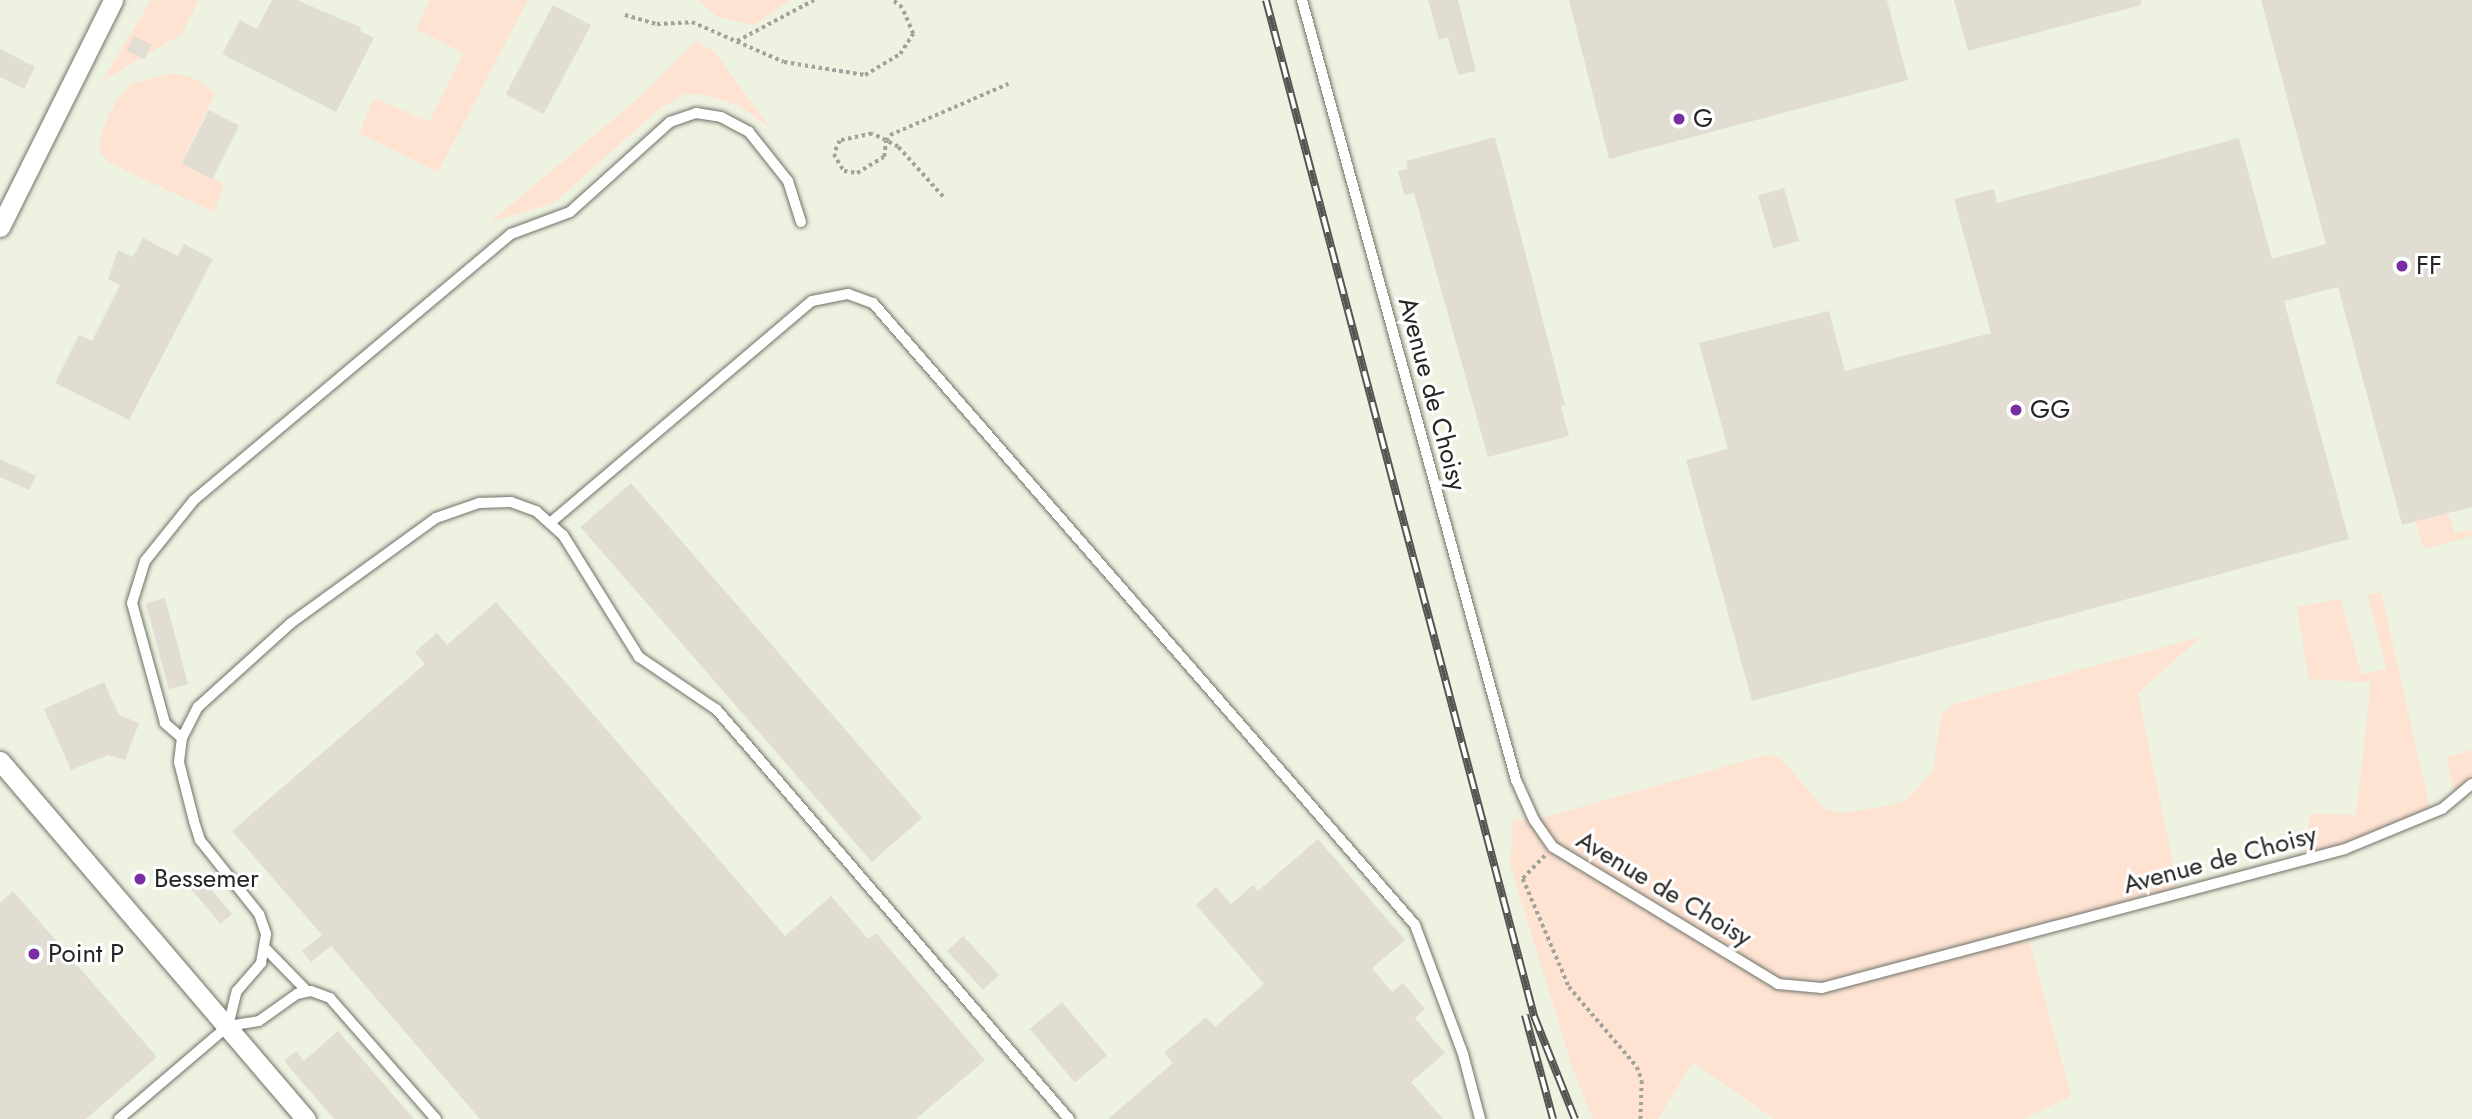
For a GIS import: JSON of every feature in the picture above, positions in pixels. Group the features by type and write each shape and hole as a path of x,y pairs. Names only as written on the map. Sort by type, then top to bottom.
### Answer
{"street":[{"path":"0,227 113,0"},
{"path":"0,761 306,1119"}],"lane":[{"name":"Avenue de Choisy","path":"1302,0 1516,780 1534,820 1553,847 1778,984 1822,988 2345,849 2442,809 2472,784"},
{"path":"182,738 165,723 132,603 145,561 194,500 511,234 570,212 670,122 696,113 721,117 749,132 788,181 801,222"},
{"path":"550,523 812,301 848,294 873,303 1415,925 1463,1054 1480,1119"},
{"path":"228,1026 237,991 261,963 265,947 259,914 200,840 179,762 182,738 198,707 290,623 370,561 436,518 479,503 511,502 536,511 563,535 639,657 717,710 1069,1119"},
{"path":"265,947 307,991 330,998 436,1119"},
{"path":"119,1119 228,1026 259,1021 307,991"}],"path":[{"path":"737,41 814,0"},
{"path":"625,15 657,24 692,22 784,62 826,72 865,75 900,54 913,34 902,8 892,0"},
{"path":"943,197 898,147 886,141 872,134 854,134 840,141 834,153 844,171 858,173 884,157 886,141 912,122 1008,84"},
{"path":"1553,847 1523,879 1569,987 1637,1067 1642,1080 1641,1119"}],"shaded area":[{"path":"0,0 2472,0 2472,1119 1658,1119 1549,994 1593,1119 0,1119"},
{"path":"151,0 199,0 182,34 102,81"},
{"path":"430,0 528,0 438,172 359,133 374,98 429,122 463,53 416,29"},
{"path":"699,0 791,0 754,25 717,17"},
{"path":"696,41 714,51 771,129 740,106 706,95 685,94 659,109 554,203 490,222 640,97"},
{"path":"171,73 192,77 216,93 181,163 224,184 214,212 110,163 100,152 101,133 117,99 131,84"},
{"path":"2448,513 2455,534 2472,530 2472,536 2424,549 2415,522"},
{"path":"2381,592 2431,813 2304,860 2310,814 2356,815 2371,682 2309,679 2297,607 2341,599 2361,674 2387,669 2367,595"},
{"path":"2201,637 2138,693 2179,892 2027,933 2071,1096 2023,1119 1774,1119 1693,1062 1658,1119 1593,1119 1573,1070 1510,865 1513,819 1534,820 1770,754 1782,760 1826,810 1842,813 1893,805 1907,799 1933,771 1941,715 1954,704"},
{"path":"2472,750 2472,784 2455,798 2447,757"}],"building":[{"path":"272,0 297,0 362,28 360,31 374,38 336,112 222,54 240,20 257,29"},
{"path":"1428,0 1458,0 1476,71 1458,75 1448,37 1439,40"},
{"name":"G","path":"1569,0 1887,0 1908,80 1609,159"},
{"path":"1954,0 2141,0 2141,5 1968,51"},
{"name":"GG","path":"2261,0 2472,0 2472,507 2402,525 2338,287 2284,301 2349,539 1752,701 1686,460 1728,449 1699,343 1829,311 1845,371 1991,333 1954,199 1994,189 1997,203 2239,138 2272,259 2326,244"},
{"path":"553,5 591,25 544,114 506,94"},
{"path":"134,36 152,45 145,59 127,50"},
{"path":"0,49 35,67 24,89 0,77"},
{"path":"209,110 239,125 212,179 182,163"},
{"path":"1495,137 1565,405 1561,406 1569,436 1488,457 1414,193 1404,195 1398,171 1408,169 1406,161"},
{"path":"1784,188 1799,241 1773,248 1758,195"},
{"path":"143,238 178,256 184,244 213,259 129,420 55,383 79,335 92,341 120,285 108,279 118,250 133,257"},
{"path":"0,459 36,476 29,490 0,477"},
{"path":"631,483 922,818 872,862 580,527"},
{"path":"165,598 188,684 169,689 146,603"},
{"path":"496,602 785,936 831,896 868,939 876,933 985,1060 916,1119 480,1119 331,946 311,962 302,951 322,935 232,831 425,664 415,652 437,633 447,645"},
{"path":"104,682 119,715 139,723 125,760 108,755 71,770 44,709"},
{"path":"1318,839 1405,940 1372,968 1392,992 1403,983 1425,1009 1415,1018 1445,1053 1411,1082 1443,1119 1108,1119 1173,1063 1164,1053 1206,1017 1215,1027 1264,984 1196,905 1216,887 1231,904 1253,885 1258,891"},
{"path":"199,875 232,914 220,924 188,885"},
{"name":"Point P","path":"13,891 157,1057 86,1119 0,1119 0,903"},
{"path":"963,936 999,975 983,990 947,951"},
{"path":"1062,1002 1107,1056 1075,1083 1030,1029"},
{"path":"338,1031 414,1119 334,1119 284,1061 296,1051 304,1061"}],"railway":[{"path":"1266,0 1534,1016 1575,1119"},
{"path":"1525,1015 1553,1119"}],"place":[{"name":"G","path":"1679,119"},
{"name":"FF","path":"2402,266"},
{"name":"GG","path":"2016,410"},
{"name":"Bessemer","path":"140,879"},
{"name":"Point P","path":"34,954"}]}
